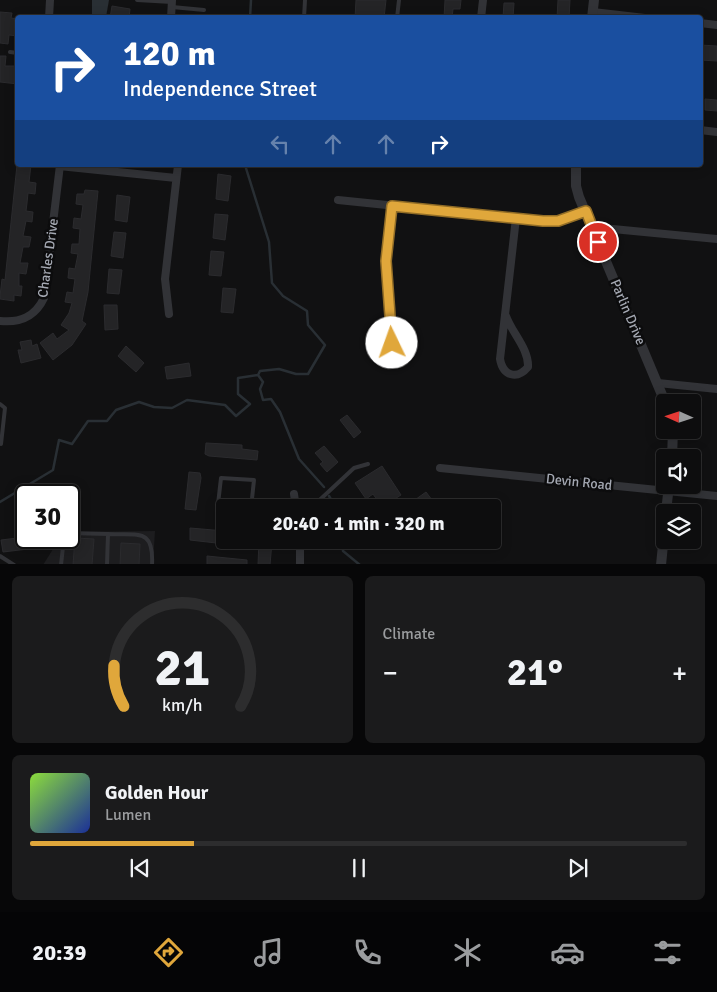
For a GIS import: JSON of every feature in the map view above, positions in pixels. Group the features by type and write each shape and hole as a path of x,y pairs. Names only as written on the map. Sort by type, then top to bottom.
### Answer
{"street":[{"path":"49,15 50,0"},
{"path":"481,15 483,0"},
{"path":"592,15 594,0"},
{"path":"703,23 717,25"},
{"path":"703,130 717,132"},
{"name":"Charles Drive","path":"0,321 26,318 40,307 44,298 60,167"},
{"path":"70,167 176,178"},
{"path":"169,314 165,279 178,167"},
{"name":"Parlin Drive","path":"576,167 576,186 663,394"},
{"path":"338,200 558,221 586,211"},
{"path":"388,354 393,332 386,261 392,206"},
{"path":"506,316 511,330 529,359 528,367 517,375 510,375 502,366 506,316 516,218"},
{"path":"592,226 717,239"},
{"path":"658,383 717,389"},
{"name":"Devin Road","path":"440,468 656,487"},
{"name":"Devin Road","path":"701,493 717,496"},
{"path":"294,494 295,499"},
{"path":"300,549 300,564"},
{"path":"661,564 663,549"}],"lane":[{"path":"137,0 172,3 204,10"},
{"path":"304,15 305,0"},
{"path":"397,15 399,0"},
{"path":"10,52 15,53"},
{"path":"0,404 5,408 1,444"},
{"path":"321,499 354,468 368,464"},
{"path":"219,499 221,478 254,480 252,499"},
{"path":"80,533 145,536 152,545 152,564"},
{"path":"106,564 108,534"},
{"path":"61,564 63,549"},
{"path":"0,556 14,564"}],"shaded area":[{"path":"92,0 109,0 106,15 92,15"},
{"path":"155,531 153,564 44,564 53,549 80,549 80,532"}],"building":[{"path":"356,0 386,0 384,15 355,15"},
{"path":"445,0 461,0 460,9 453,9 452,15 444,15"},
{"path":"558,0 570,0 569,15 557,15"},
{"path":"504,3 514,3 513,15 503,15"},
{"path":"112,6 130,9 129,15 110,15"},
{"path":"0,12 12,13 11,18 15,19 15,36 9,35 8,44 0,43"},
{"path":"703,45 717,46 717,61 703,60"},
{"path":"0,56 6,56 5,66 15,66 15,84 0,82"},
{"path":"705,99 717,100 717,111 705,110"},
{"path":"17,167 31,167 29,182 36,183 35,194 28,193 26,211 33,212 32,222 26,221 23,236 31,237 29,247 23,247 20,263 28,263 26,274 19,273 19,286 22,286 21,296 14,295 14,301 0,299 2,279 5,280"},
{"path":"218,174 231,176 228,201 216,199"},
{"path":"85,190 98,191 88,292 82,321 86,324 72,345 53,360 40,343 53,333 57,339 69,330 61,325 69,313 72,303 65,302 67,292 73,293 75,279 68,278 69,268 75,269 78,254 71,253 72,244 79,244 80,229 73,228 74,218 81,219 83,205 76,204 77,194 84,194"},
{"path":"117,195 130,197 127,222 115,220"},
{"path":"215,214 228,215 225,240 213,238"},
{"path":"114,232 126,233 123,258 111,256"},
{"path":"211,251 224,252 221,276 209,275"},
{"path":"109,269 122,270 119,294 107,293"},
{"path":"223,288 236,289 233,313 221,312"},
{"path":"104,305 117,305 118,329 105,330"},
{"path":"31,340 32,346 37,344 41,358 21,363 18,350 22,350 20,342"},
{"path":"126,346 144,363 136,372 118,356"},
{"path":"189,363 191,376 167,379 165,367"},
{"path":"347,415 361,432 354,438 340,420"},
{"path":"206,443 242,445 242,449 258,451 257,460 209,456 205,454"},
{"path":"324,446 338,462 327,472 320,464 323,462 315,453"},
{"path":"382,466 401,495 395,499 376,499 373,494 366,499 355,483"},
{"path":"189,472 200,473 201,478 196,510 185,509"},
{"path":"426,492 431,499 416,499"},
{"path":"190,528 216,530 216,543 190,540"},
{"path":"15,538 15,549 28,549 3,552 1,540"},
{"path":"80,538 94,539 92,564 73,564 74,549 80,549"},
{"path":"121,543 140,544 139,564 120,564"},
{"path":"259,549 271,549 270,564 258,564"},
{"path":"207,556 247,560 247,564 207,564"}],"waterway":[{"path":"250,15 251,0"},
{"path":"0,502 53,470 59,440 72,444 88,421 107,421 116,410 139,402 154,407 172,408 187,400 225,405 236,416 250,404 238,394 238,378 258,375 260,371 279,369 296,374 308,374 325,345 308,325 307,311 283,296 272,283 269,242 246,167"},
{"path":"258,375 263,382 260,389 263,400 271,399 280,412 299,459 324,487"},
{"path":"343,549 359,564"}],"route":[{"path":"392,343 393,332 387,290 386,261 392,206 543,221 558,221 586,211 598,242"}]}
